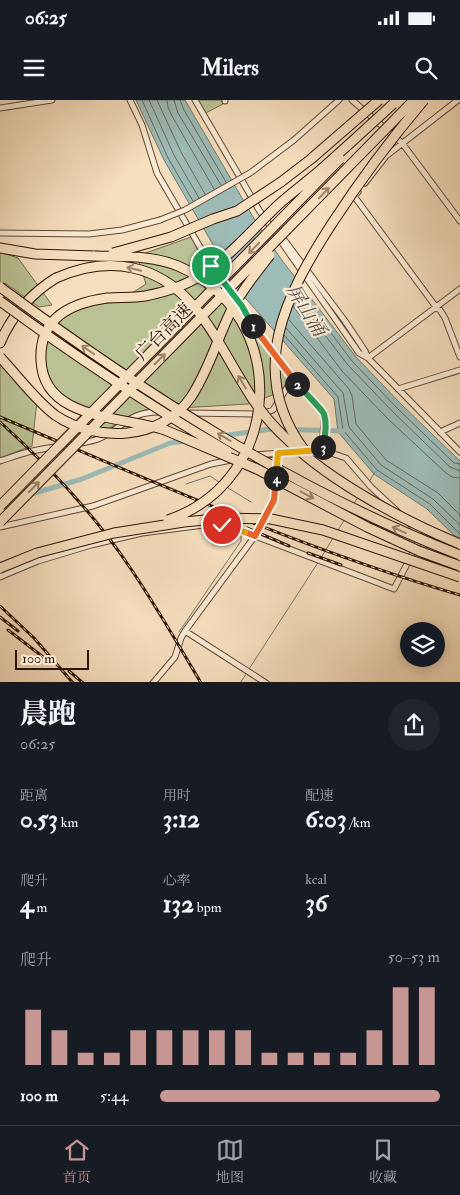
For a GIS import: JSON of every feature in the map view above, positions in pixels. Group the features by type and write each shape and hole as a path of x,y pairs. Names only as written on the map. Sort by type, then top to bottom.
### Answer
{"highway":[{"path":"95,256 130,249 171,237 237,211 281,182 311,159 379,100"},
{"name":"广台高速","path":"0,522 414,100"},
{"path":"317,464 294,434 278,395 274,357 279,326 291,294 314,251 388,143 424,100"},
{"path":"259,470 152,425 103,417 65,402 50,386 43,373 41,352 46,329 58,316 80,304 93,300 154,294 182,285 205,272 395,102"},
{"name":"广台高速","path":"0,506 395,102"},
{"path":"0,357 49,410 70,423 110,435 140,430 161,423 178,412 191,397 206,370 227,320 241,294 280,240 304,214"},
{"path":"0,248 35,254 149,258 164,261 201,279 224,298 240,318 248,332 258,363 259,406 250,444 232,475 218,491 180,516 144,528"},
{"path":"0,343 10,321 19,309 34,293 56,278 77,270 102,266 124,266 148,273 175,288 195,307 208,324 261,411 288,441 317,464 373,500 416,524 460,544"},
{"path":"0,287 114,368 236,444 295,478 379,520 460,555"},
{"path":"0,301 142,399 259,470 419,551 460,566"},
{"path":"0,568 37,552 114,533 184,522 227,518 271,519 323,530 460,577"}],"street":[{"path":"0,108 52,100"},
{"path":"130,100 142,125 157,174 211,266 293,378 310,399 322,410 324,415 322,450"},
{"path":"195,100 259,210 274,226 345,321 368,358 460,452"},
{"path":"0,233 89,234 122,230 160,220 185,210 250,173 294,140 339,100"},
{"path":"352,100 402,143 460,221"},
{"path":"459,101 386,156 354,196 440,310 460,356"},
{"path":"368,358 460,290"},
{"path":"398,389 460,370"},
{"path":"0,461 35,450 97,439 133,417 147,412 223,415 262,414 273,410 293,378"},
{"path":"440,432 460,423"},
{"path":"0,527 93,506 212,464 258,454 322,450 349,460 371,487 422,536 460,581"},
{"path":"153,682 175,657 185,631 255,536 274,500 278,453"},
{"path":"0,577 38,561 142,533 211,524 222,525 255,536 394,589 422,536"},
{"path":"185,631 266,682"}],"green space":[{"path":"198,100 221,100 223,104 204,114"},
{"path":"191,237 205,264 289,379 281,392 248,404 145,410 131,415 107,430 55,442 81,415 52,384 43,359 45,342 62,317 86,305 118,302 146,284 137,256"},
{"path":"0,252 18,258 52,305 39,307 5,283 0,288"},
{"path":"0,357 37,401 32,446 0,458"}],"water":[{"name":"屏山涌","path":"136,100 185,100 256,222 281,259 356,357 460,461 460,541 427,509 374,474 338,432 334,399 241,293 164,160"}],"waterway":[{"path":"207,438 271,429 343,431"},
{"path":"8,501 82,479 170,443 186,441"},
{"path":"369,482 375,472"},
{"path":"186,484 210,476 219,482"},
{"path":"225,486 251,502"},
{"path":"353,505 358,497"},
{"path":"338,530 345,519"},
{"path":"179,632 241,541 241,535"},
{"path":"321,558 333,538"},
{"path":"249,669 319,561"},
{"path":"241,682 247,673"}],"railway":[{"path":"0,417 228,513 343,557 460,595"},
{"path":"0,422 53,473 102,529 140,583 200,682"},
{"path":"247,528 289,546"},
{"path":"308,553 341,565"},
{"path":"0,606 34,638 72,682"},
{"path":"0,617 18,631"},
{"path":"8,630 47,660"},
{"path":"69,671 82,682"}],"route":[{"path":"211,266 242,306 250,321 290,375 322,410 324,415 322,450 278,453 274,500 255,536 222,525"}]}
